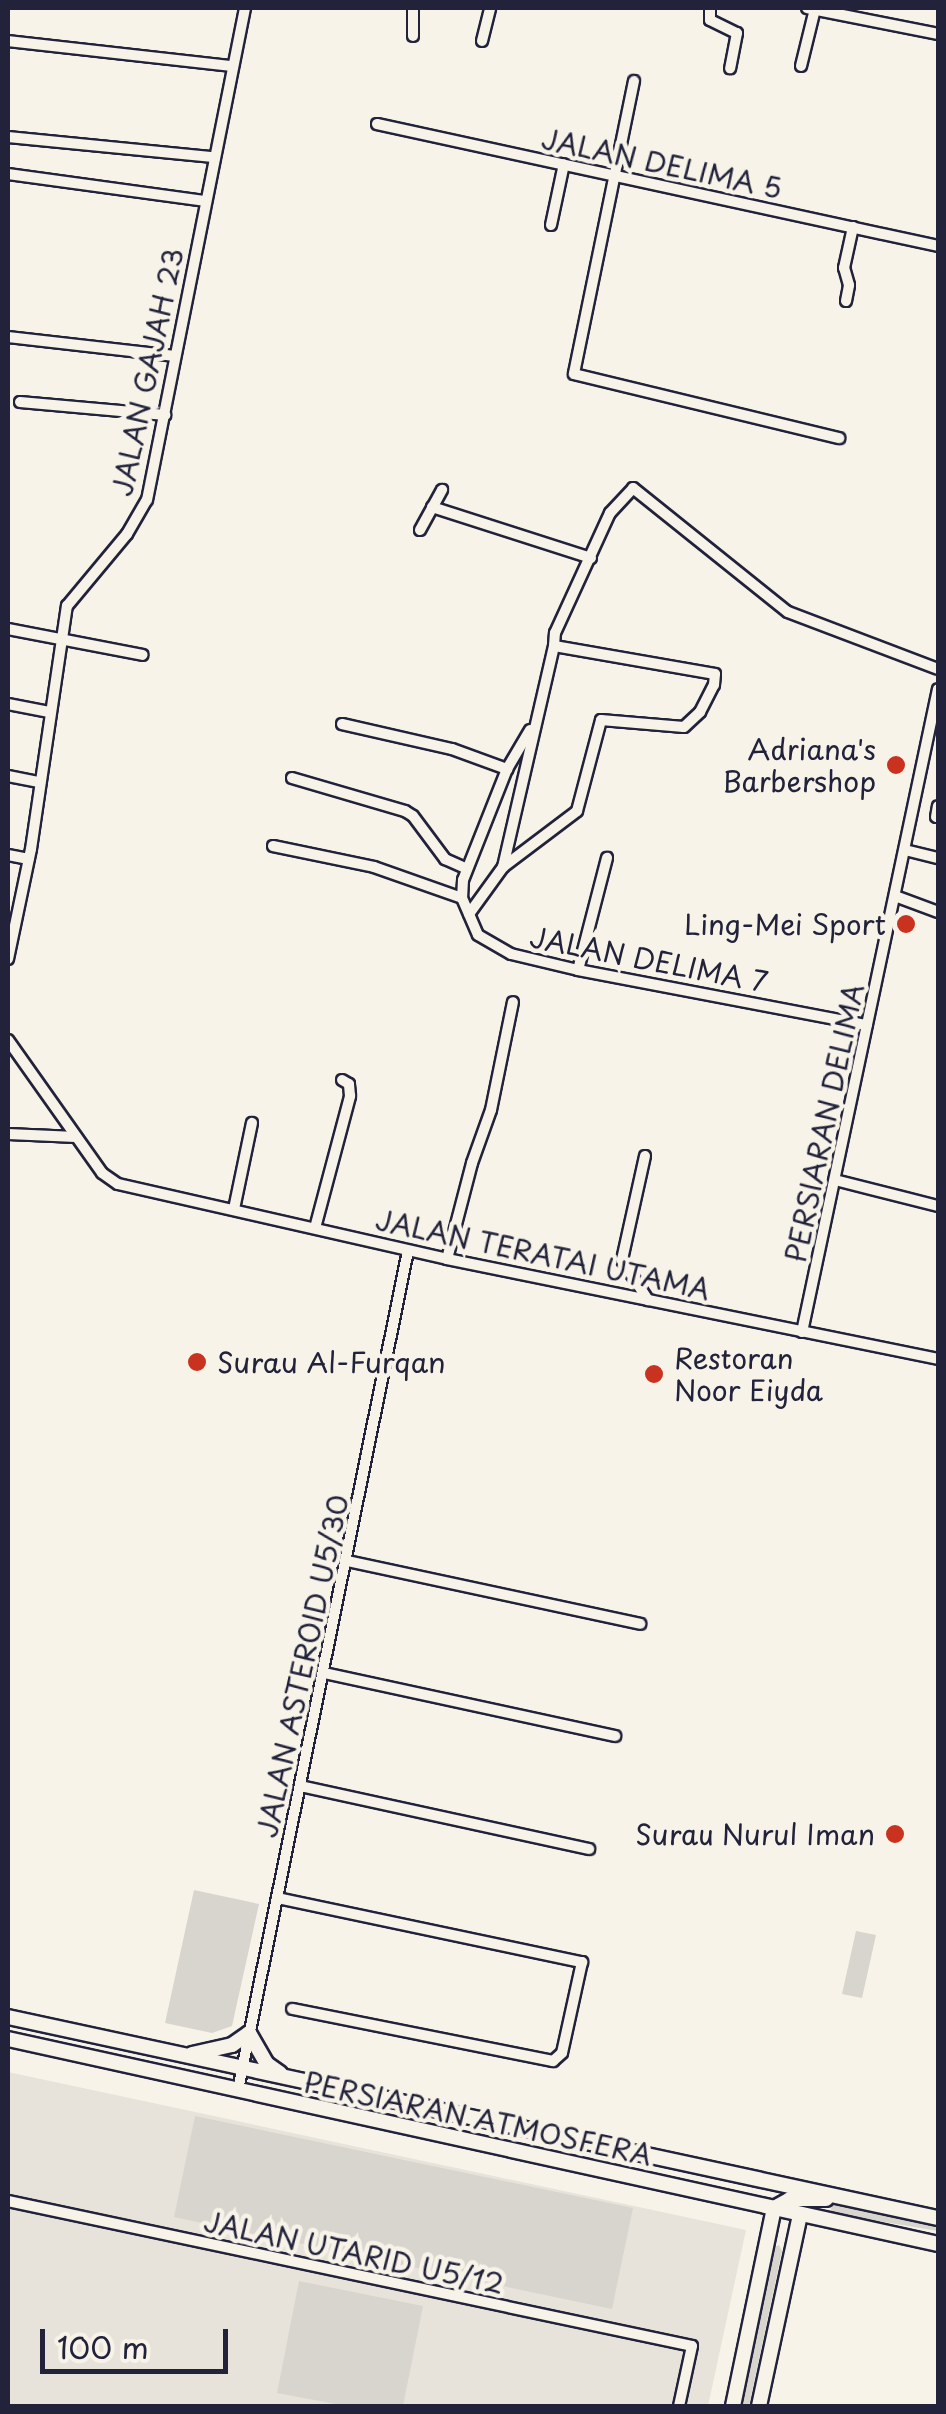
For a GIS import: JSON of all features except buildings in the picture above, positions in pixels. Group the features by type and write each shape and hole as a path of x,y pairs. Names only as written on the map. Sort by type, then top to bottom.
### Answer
{"street":[{"name":"JALAN GAJAH 23","path":"8,959 11,928 29,859 59,638 73,595 127,534 142,510 165,415 204,200 245,8"},
{"path":"413,8 413,36"},
{"path":"482,41 490,8"},
{"path":"710,8 710,20 737,33 730,68"},
{"path":"801,66 812,8 938,34"},
{"path":"8,41 232,66"},
{"path":"634,80 574,374 839,438"},
{"name":"JALAN DELIMA 5","path":"377,124 938,246"},
{"path":"8,137 213,157"},
{"path":"552,226 564,164"},
{"path":"8,174 204,200"},
{"path":"846,301 849,285 844,268 852,227"},
{"path":"8,337 175,356"},
{"path":"20,402 165,415"},
{"path":"504,867 555,633 610,513 633,488 788,612 938,670"},
{"path":"420,530 442,490"},
{"path":"432,506 591,558"},
{"path":"8,629 143,655"},
{"path":"470,914 504,867 578,811 601,720 684,728 700,712 716,679 704,670 554,646"},
{"name":"PERSIARAN DELIMA","path":"802,1332 938,689"},
{"path":"8,704 49,712"},
{"path":"273,846 374,867 462,898 467,870 508,768 534,722"},
{"path":"342,724 452,749 508,768"},
{"path":"8,776 40,782"},
{"path":"292,778 405,811 413,816 444,859 467,870"},
{"path":"904,850 938,858"},
{"path":"8,855 29,859"},
{"path":"578,970 607,858"},
{"path":"894,896 938,912"},
{"name":"JALAN DELIMA 7","path":"462,898 478,935 511,954 868,1025"},
{"path":"447,1260 472,1163 491,1110 513,1002"},
{"path":"9,1045 76,1137"},
{"path":"316,1228 350,1096 349,1084 342,1080"},
{"path":"234,1209 252,1122"},
{"path":"8,1134 76,1137"},
{"name":"JALAN TERATAI UTAMA","path":"76,1137 110,1180 139,1188 447,1260 938,1360"},
{"path":"646,1156 622,1260 648,1300"},
{"path":"834,1180 938,1206"},
{"name":"JALAN ASTEROID U5/30","path":"238,2090 408,1250"},
{"path":"347,1562 640,1624"},
{"path":"324,1673 615,1736"},
{"path":"300,1786 589,1849"},
{"path":"277,1898 582,1962 562,2053 553,2061 292,2008"},
{"name":"PERSIARAN ATMOSFERA","path":"8,2017 938,2218"},
{"path":"181,2055 232,2045 249,2033 267,2064 286,2078"},
{"name":"PERSIARAN ATMOSFERA","path":"8,2039 934,2242"},
{"path":"664,2157 746,2180 790,2199 832,2199 901,2211"},
{"path":"732,2406 774,2208 790,2199"},
{"path":"759,2406 800,2214 790,2199"},
{"name":"JALAN UTARID U5/12","path":"8,2202 692,2346 680,2406"}],"shaded area":[{"path":"194,1890 259,1904 232,2026 212,2033 165,2023"},
{"path":"856,1931 876,1935 862,1998 842,1994"},
{"path":"8,2072 746,2230 708,2406 8,2406"},
{"path":"195,2116 633,2208 612,2309 174,2217"},
{"path":"833,2202 938,2224 938,2231 830,2213"},
{"path":"779,2245 782,2251 749,2406 739,2406 773,2248"},
{"path":"299,2281 423,2306 403,2406 346,2406 277,2393"}],"place":[{"name":"Adriana's Barbershop","path":"896,765"},
{"name":"Ling-Mei Sport","path":"906,924"},
{"name":"Surau Al-Furqan","path":"197,1362"},
{"name":"Restoran Noor Eiyda","path":"654,1374"},
{"name":"Surau Nurul Iman","path":"895,1834"}]}
